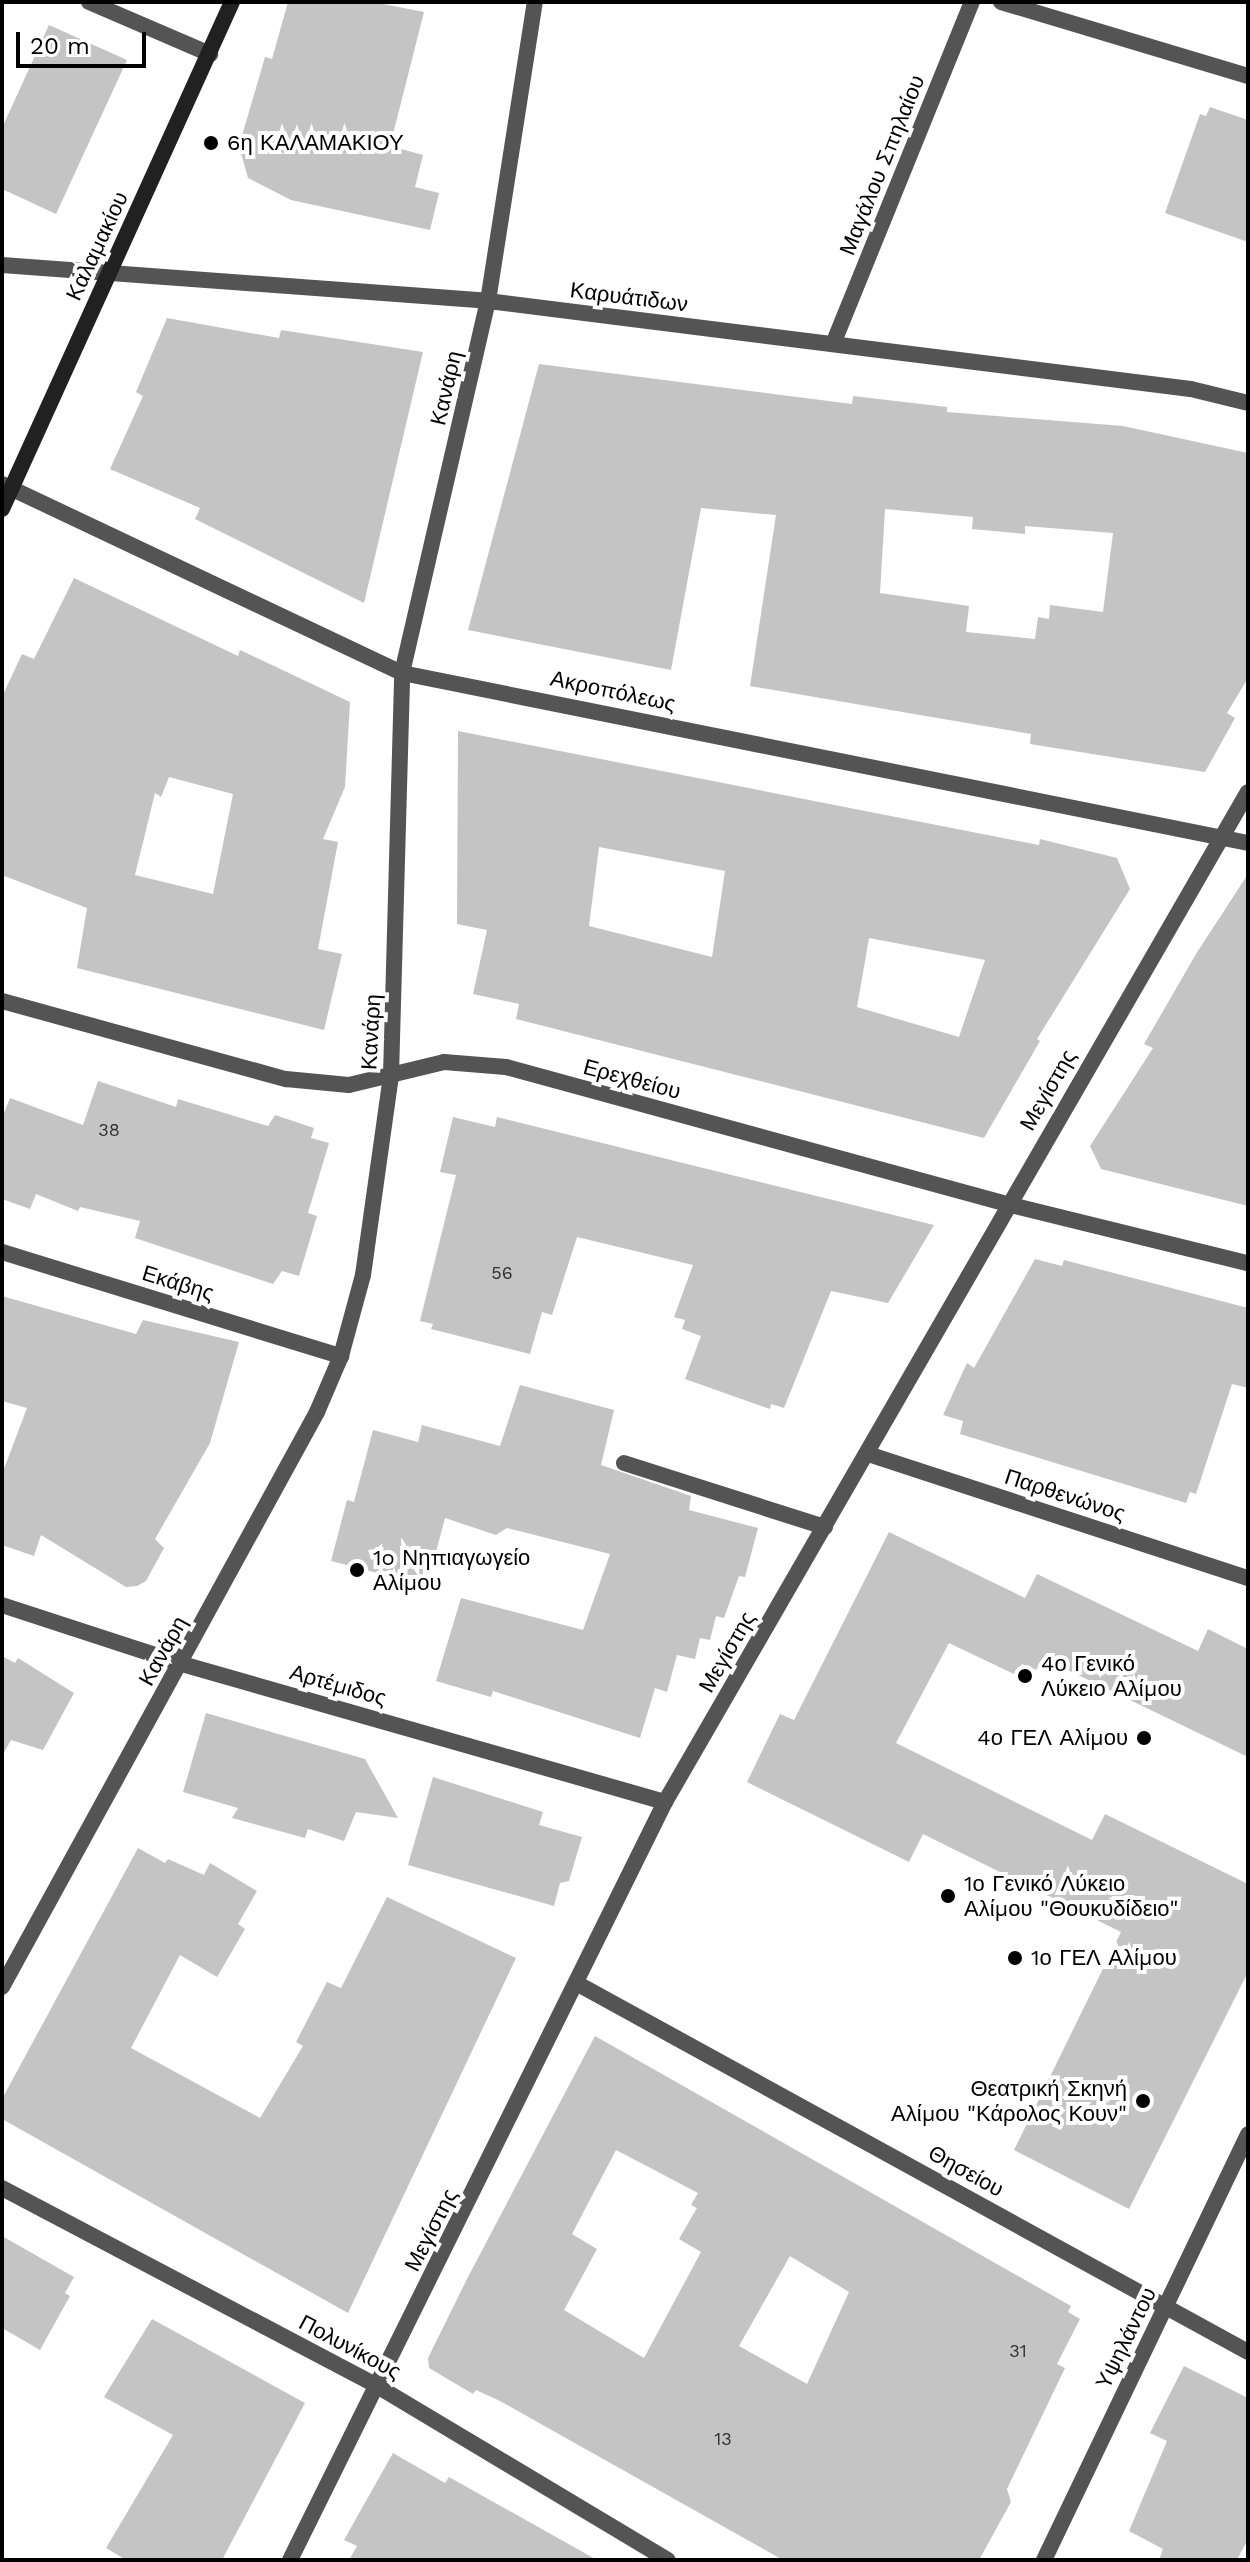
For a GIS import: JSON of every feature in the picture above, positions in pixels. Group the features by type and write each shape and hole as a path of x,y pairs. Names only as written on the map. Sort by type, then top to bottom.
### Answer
{"main road":[{"name":"Καλαμακίου","path":"2,509 6,486 110,270 232,2"}],"street":[{"path":"89,2 210,54"},
{"name":"Κανάρη","path":"2,1987 182,1664 317,1412 341,1356 363,1275 391,1075 402,673 488,301 535,2"},
{"name":"Μαγάλου Σπηλαίου","path":"833,344 972,2"},
{"path":"1001,2 1248,76"},
{"name":"Καρυάτιδων","path":"2,265 110,270 488,301 1191,389 1248,403"},
{"name":"Ακροπόλεως","path":"6,486 402,673 1248,843"},
{"name":"Μεγίστης","path":"290,2560 578,1984 665,1802 868,1454 1007,1204 1248,792"},
{"name":"Ερεχθείου","path":"2,1001 286,1079 349,1085 444,1062 506,1067 1007,1204 1248,1263"},
{"name":"Εκάβης","path":"2,1252 341,1356"},
{"name":"Παρθενώνος","path":"868,1454 1248,1578"},
{"path":"624,1463 825,1527"},
{"name":"Αρτέμιδος","path":"2,1605 182,1664 665,1802"},
{"name":"Θησείου","path":"578,1984 1248,2352"},
{"name":"Υψηλάντου","path":"1044,2560 1248,2134"},
{"name":"Πολυνίκους","path":"2,2188 377,2386 668,2560"}],"building":[{"path":"288,2 373,2 424,12 390,146 423,155 415,187 439,193 430,230 291,200 248,178 239,146 265,57 272,59"},
{"path":"49,25 127,60 56,214 2,189 2,128"},
{"path":"1210,107 1248,120 1248,242 1165,213 1200,114 1206,116"},
{"path":"167,318 279,338 281,330 423,352 364,603 195,519 200,508 110,469 143,396 136,392"},
{"path":"539,364 852,404 853,396 947,407 947,412 1123,426 1248,453 1248,678 1227,713 1235,718 1205,772 1030,744 1031,734 750,686 776,515 701,508 671,670 468,630","holes":["885,509 973,517 972,529 1025,534 1025,526 1113,533 1103,612 1050,605 1049,619 1038,617 1035,639 966,632 969,606 880,593"]},
{"path":"74,578 238,656 240,650 350,702 345,787 323,839 338,842 318,949 342,954 324,1030 77,968 87,908 2,875 2,697 22,654 34,659","holes":["169,777 233,794 213,894 135,875 155,793 161,797"]},
{"path":"458,731 1039,845 1040,839 1117,858 1130,889 1037,1039 1040,1041 984,1138 516,1019 519,1004 473,994 487,930 457,924","holes":["599,847 725,871 712,957 589,926","869,938 985,960 959,1037 857,1007"]},
{"path":"1248,874 1248,1206 1101,1169 1090,1146 1153,1048 1144,1044 1196,954"},
{"path":"98,1081 176,1107 178,1099 268,1126 275,1115 314,1128 311,1138 329,1143 308,1213 317,1216 299,1276 282,1271 273,1284 135,1238 140,1221 80,1207 78,1211 36,1194 30,1209 2,1199 2,1118 10,1098 83,1125"},
{"path":"453,1117 495,1127 497,1117 934,1225 888,1303 831,1291 784,1408 771,1404 770,1409 685,1379 701,1336 682,1329 685,1320 674,1317 693,1265 577,1237 552,1315 542,1312 530,1354 431,1329 433,1324 420,1321 456,1175 440,1172"},
{"path":"1035,1259 1062,1266 1064,1260 1248,1308 1248,1388 1232,1384 1196,1494 1190,1492 1186,1503 960,1434 963,1421 943,1415 967,1363 974,1368"},
{"path":"2,1296 136,1334 143,1320 239,1342 210,1443 155,1539 164,1548 146,1581 137,1586 126,1587 41,1535 34,1556 2,1545 2,1474 27,1408 2,1401"},
{"path":"520,1385 614,1410 601,1465 691,1496 689,1510 758,1528 745,1577 739,1576 724,1618 716,1616 710,1640 700,1638 695,1659 677,1655 667,1692 655,1688 640,1738 493,1691 491,1697 436,1681 461,1598 583,1630 610,1554 507,1528 496,1535 445,1518 427,1586 331,1561 347,1500 354,1502 373,1430 418,1442 422,1425 500,1446"},
{"path":"889,1532 1025,1598 1037,1574 1198,1651 1208,1629 1248,1649 1248,1757 1045,1659 1039,1671 1022,1664 1016,1675 949,1643 896,1743 1092,1840 1105,1814 1248,1884 1248,1972 1129,2209 1014,2150 1121,1932 923,1834 909,1862 747,1782 780,1714 794,1720"},
{"path":"2,1656 15,1663 18,1658 74,1693 43,1750 11,1740 2,1756"},
{"path":"206,1713 365,1759 398,1818 356,1812 344,1841 308,1829 305,1838 232,1818 238,1808 183,1792"},
{"path":"433,1777 543,1812 539,1825 582,1837 569,1881 560,1883 554,1906 408,1865"},
{"path":"138,1848 165,1863 168,1859 204,1875 210,1863 257,1891 238,1924 245,1929 217,1977 180,1955 131,2048 260,2118 303,2046 296,2042 327,1982 341,1988 387,1897 516,1958 348,2313 2,2119 2,2099"},
{"path":"595,2036 1071,2306 1068,2312 1080,2319 1057,2364 1065,2368 1007,2489 1011,2502 979,2560 783,2560 500,2401 476,2390 473,2394 429,2368 428,2358","holes":["616,2150 698,2193 691,2205 697,2208 679,2239 701,2252 644,2358 564,2310 597,2249 572,2234","790,2256 849,2292 807,2384 739,2346"]},
{"path":"2,2236 74,2277 65,2293 70,2296 40,2350 2,2328"},
{"path":"152,2319 305,2403 222,2560 126,2560 106,2548 173,2435 104,2397"},
{"path":"1184,2366 1248,2398 1248,2539 1237,2560 1159,2560 1163,2549 1129,2531 1167,2441 1150,2433"},
{"path":"393,2453 445,2483 449,2477 597,2560 349,2560 357,2546 344,2540"}],"place":[{"name":"6η ΚΑΛΑΜΑΚΙΟΥ","path":"211,143"},
{"name":"1o Νηπιαγωγείο Αλίμου","path":"357,1570"},
{"name":"4ο Γενικό Λύκειο Αλίμου","path":"1025,1676"},
{"name":"4ο ΓΕΛ Αλίμου","path":"1144,1738"},
{"name":"1ο Γενικό Λύκειο Αλίμου \"Θουκυδίδειο\"","path":"948,1896"},
{"name":"1ο ΓΕΛ Αλίμου","path":"1015,1958"},
{"name":"Θεατρική Σκηνή Αλίμου \"Κάρολος Κουν\"","path":"1143,2101"}]}
